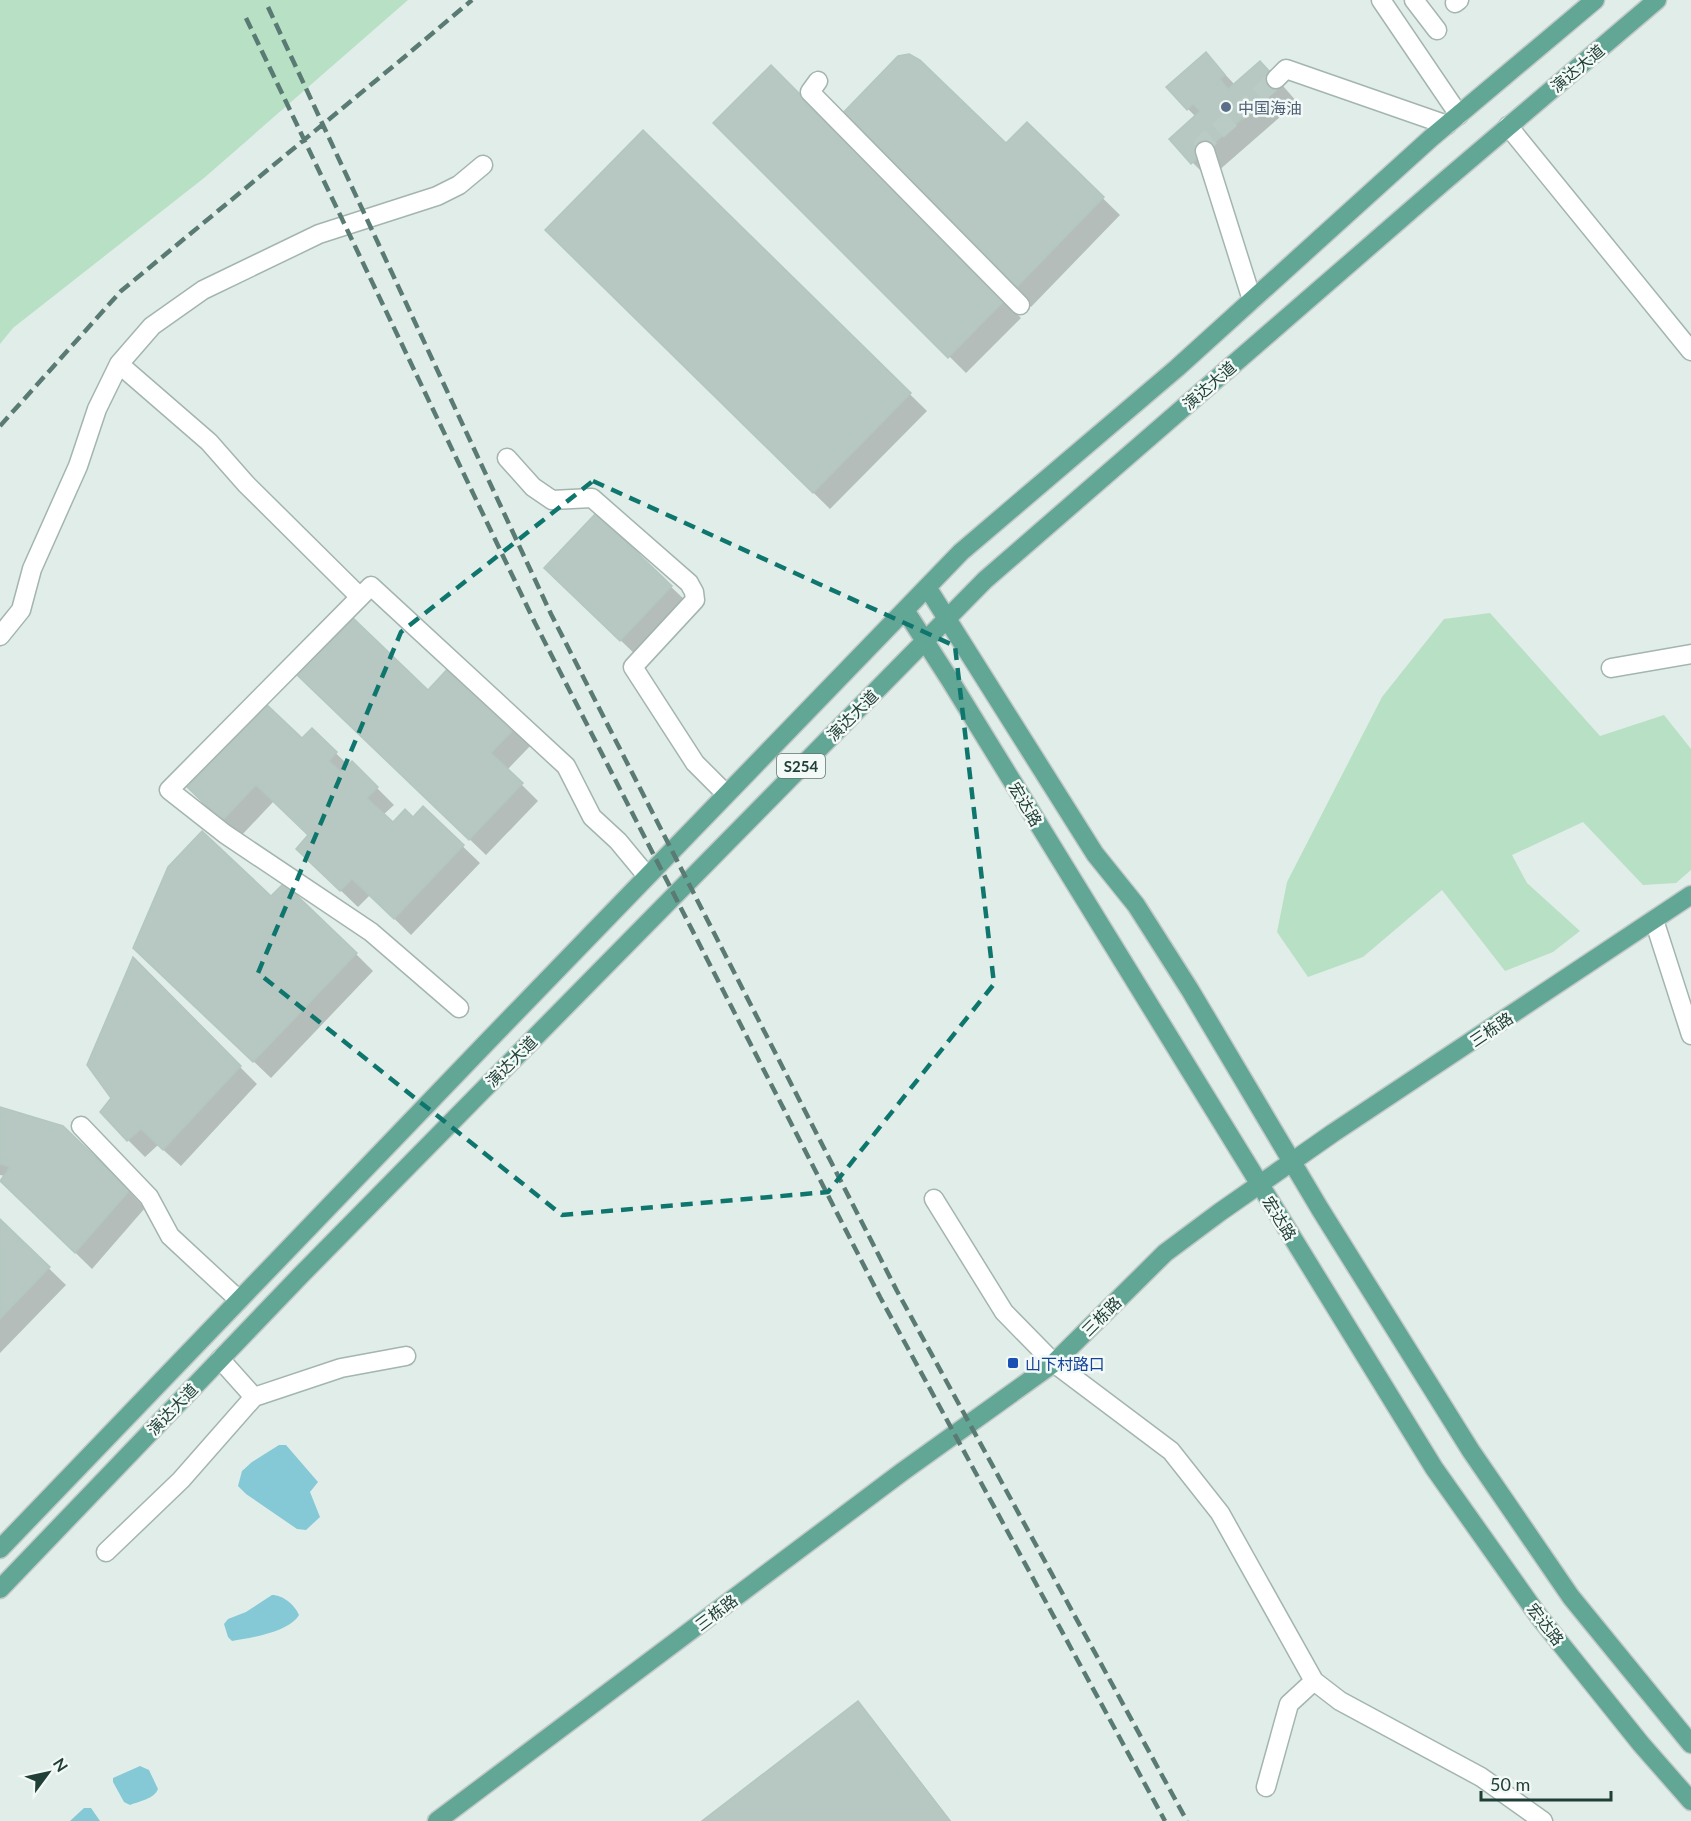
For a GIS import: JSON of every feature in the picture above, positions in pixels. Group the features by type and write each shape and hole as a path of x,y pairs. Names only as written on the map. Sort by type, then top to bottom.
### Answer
{"main road":[{"name":"演达大道","path":"0,1550 961,552 1177,368 1453,120 1595,0"},
{"name":"演达大道","path":"0,1589 220,1359 985,580 1508,126 1657,0"},
{"name":"宏达路","path":"927,587 1095,854 1136,905 1190,990 1292,1162 1472,1451 1571,1597 1691,1744"},
{"name":"宏达路","path":"905,610 1440,1477 1540,1618 1641,1744 1691,1801"},
{"name":"三栋路","path":"437,1821 902,1472 1054,1363 1165,1252 1292,1162 1691,896"}],"street":[{"path":"1381,0 1453,120"},
{"path":"1414,0 1437,30"},
{"path":"1276,79 1286,69 1453,120"},
{"path":"818,81 810,92 1020,305"},
{"path":"1508,126 1691,351"},
{"path":"1205,151 1252,300"},
{"path":"0,636 21,610 32,569 78,466 97,409 119,364 152,326 203,290 320,234 437,196 459,185 483,165"},
{"path":"119,364 209,442 246,484 360,597"},
{"path":"507,458 533,487 552,500 592,498 689,583 694,592 694,600 633,667 695,763 726,794"},
{"path":"459,1008 371,932 225,834 169,790 371,586 566,766 592,817 618,842 647,876"},
{"path":"1611,668 1691,654"},
{"path":"1654,920 1691,1035"},
{"path":"81,1126 149,1197 170,1236 239,1300"},
{"path":"934,1199 1004,1312 1054,1363 1171,1451 1220,1513 1314,1681 1340,1701 1481,1777 1543,1821"},
{"path":"106,1552 181,1480 254,1397 341,1368 406,1356"},
{"path":"220,1359 254,1397"},
{"path":"1266,1786 1289,1704 1314,1681"}],"highlighted area":[{"path":"593,481 955,646 994,984 828,1192 562,1215 258,973 401,632"}],"green space":[{"path":"0,0 408,0 204,178 13,328 0,344"},
{"path":"1490,613 1600,736 1664,715 1691,749 1691,870 1676,883 1643,885 1583,822 1512,855 1527,883 1580,931 1553,952 1505,971 1442,890 1363,957 1308,977 1277,932 1287,882 1382,697 1444,619"}],"water":[{"path":"279,1445 286,1445 318,1482 310,1492 320,1517 306,1530 297,1529 238,1486 242,1471"},
{"path":"272,1595 288,1601 295,1608 299,1615 294,1621 269,1633 232,1641 228,1637 224,1624 228,1619 246,1612"},
{"path":"140,1766 149,1770 158,1789 150,1797 130,1805 124,1802 113,1778"},
{"path":"84,1808 91,1808 100,1821 70,1821"}],"building":[{"name":"中国海油","path":"1206,52 1225,75 1220,79 1228,89 1260,61 1281,84 1191,164 1169,139 1200,111 1193,104 1187,110 1166,87"},
{"path":"909,54 920,60 1006,143 1027,122 1104,197 1013,291 837,119 898,56"},
{"path":"771,65 1005,300 948,358 713,123"},
{"path":"643,130 911,393 813,493 545,230"},
{"path":"596,513 672,586 620,641 544,568"},
{"path":"351,616 428,690 452,664 517,726 491,753 523,783 469,840 296,674"},
{"path":"264,702 302,738 312,728 337,752 329,761 341,772 352,761 378,787 367,798 393,822 405,809 413,817 423,806 464,845 394,919 352,879 340,891 296,849 308,835 256,785 222,821 185,785"},
{"path":"202,831 271,896 284,883 357,953 253,1062 133,948 168,867"},
{"path":"133,957 241,1066 163,1150 141,1129 127,1141 100,1112 111,1098 87,1065"},
{"path":"0,1107 63,1126 130,1190 75,1253 0,1181 10,1167 0,1164"},
{"path":"0,1219 50,1267 0,1319"},
{"path":"858,1701 950,1821 702,1821"}],"tunnel":[{"path":"1205,151 1203,144 1276,79"}],"railway":[{"path":"0,426 121,291 472,0"},
{"path":"268,7 551,614 897,1291 1187,1821"},
{"path":"246,18 535,623 880,1297 1165,1821"}],"place":[{"name":"中国海油","path":"1226,107"},
{"name":"山下村路口","path":"1013,1363"}]}
